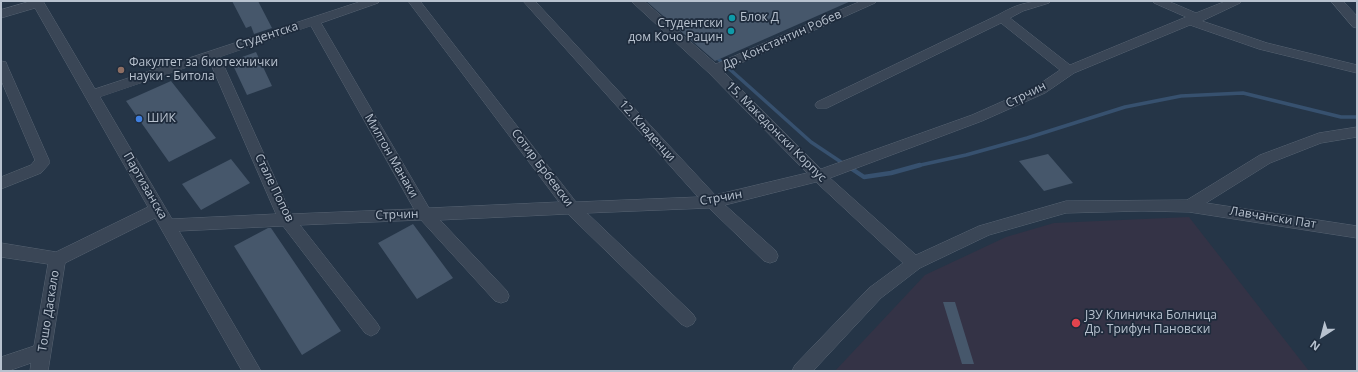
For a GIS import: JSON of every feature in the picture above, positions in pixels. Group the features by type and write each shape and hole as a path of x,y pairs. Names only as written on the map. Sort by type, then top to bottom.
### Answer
{"street":[{"name":"Студентска","path":"92,95 374,1"},
{"name":"Сотир Брбевски","path":"414,1 572,208 687,319"},
{"name":"12. Кладенци","path":"529,1 712,202 770,256"},
{"name":"15. Македонски Корпус","path":"637,1 714,70 820,176 914,263"},
{"name":"Др. Константин Робев","path":"714,70 871,1"},
{"path":"822,105 1002,18 1014,4 1045,1"},
{"path":"1158,1 1195,19 1263,46 1357,69"},
{"name":"Стрчин","path":"167,224 712,202 820,176 977,118 1040,90 1069,70 1236,1"},
{"path":"1337,1 1357,24"},
{"path":"1,14 37,2"},
{"name":"Партизанска","path":"37,2 252,371"},
{"path":"1002,18 1069,70"},
{"name":"Милтон Манаки","path":"314,20 425,214 501,296"},
{"name":"Стале Попов","path":"213,54 286,219 371,328"},
{"path":"1,65 42,160 42,164 36,169 1,183"},
{"path":"1189,206 1265,159 1319,138 1357,132"},
{"name":"Лавчански Пат","path":"801,371 875,293 914,263 985,230 1066,207 1142,205 1189,206 1357,232"},
{"path":"57,259 158,209"},
{"name":"Тошо Даскало","path":"1,250 57,259 39,371"},
{"path":"1,365 42,351"}],"shaded area":[{"name":"ЈЗУ Клиничка Болница Др. Трифун Пановски","path":"1189,217 1309,371 835,371 925,275 1006,237 1054,223"}],"building":[{"path":"232,1 258,1 272,28 254,34 251,26 246,28"},
{"name":"Студентски дом Кочо Рацин","path":"646,1 851,1 715,61"},
{"path":"256,52 272,86 247,95 231,61"},
{"path":"171,81 216,138 169,162 126,101"},
{"path":"1048,154 1073,183 1044,191 1019,161"},
{"path":"231,159 250,183 201,210 182,184"},
{"path":"413,224 453,278 417,299 378,243"},
{"path":"268,228 271,228 341,331 302,355 234,246"},
{"path":"943,302 955,302 974,364 962,364"}],"waterway":[{"path":"715,56 811,142 847,166"},
{"path":"918,166 966,155 1027,138 1125,107 1181,96 1243,93 1341,117 1357,117"},
{"path":"846,165 864,177 891,173 918,166"}],"place":[{"name":"Блок Д","path":"732,18"},
{"name":"Студентски дом Кочо Рацин","path":"731,31"},
{"name":"Факултет за биотехнички науки - Битола","path":"121,70"},
{"name":"ШИК","path":"139,119"},
{"name":"ЈЗУ Клиничка Болница Др. Трифун Пановски","path":"1076,323"}]}
